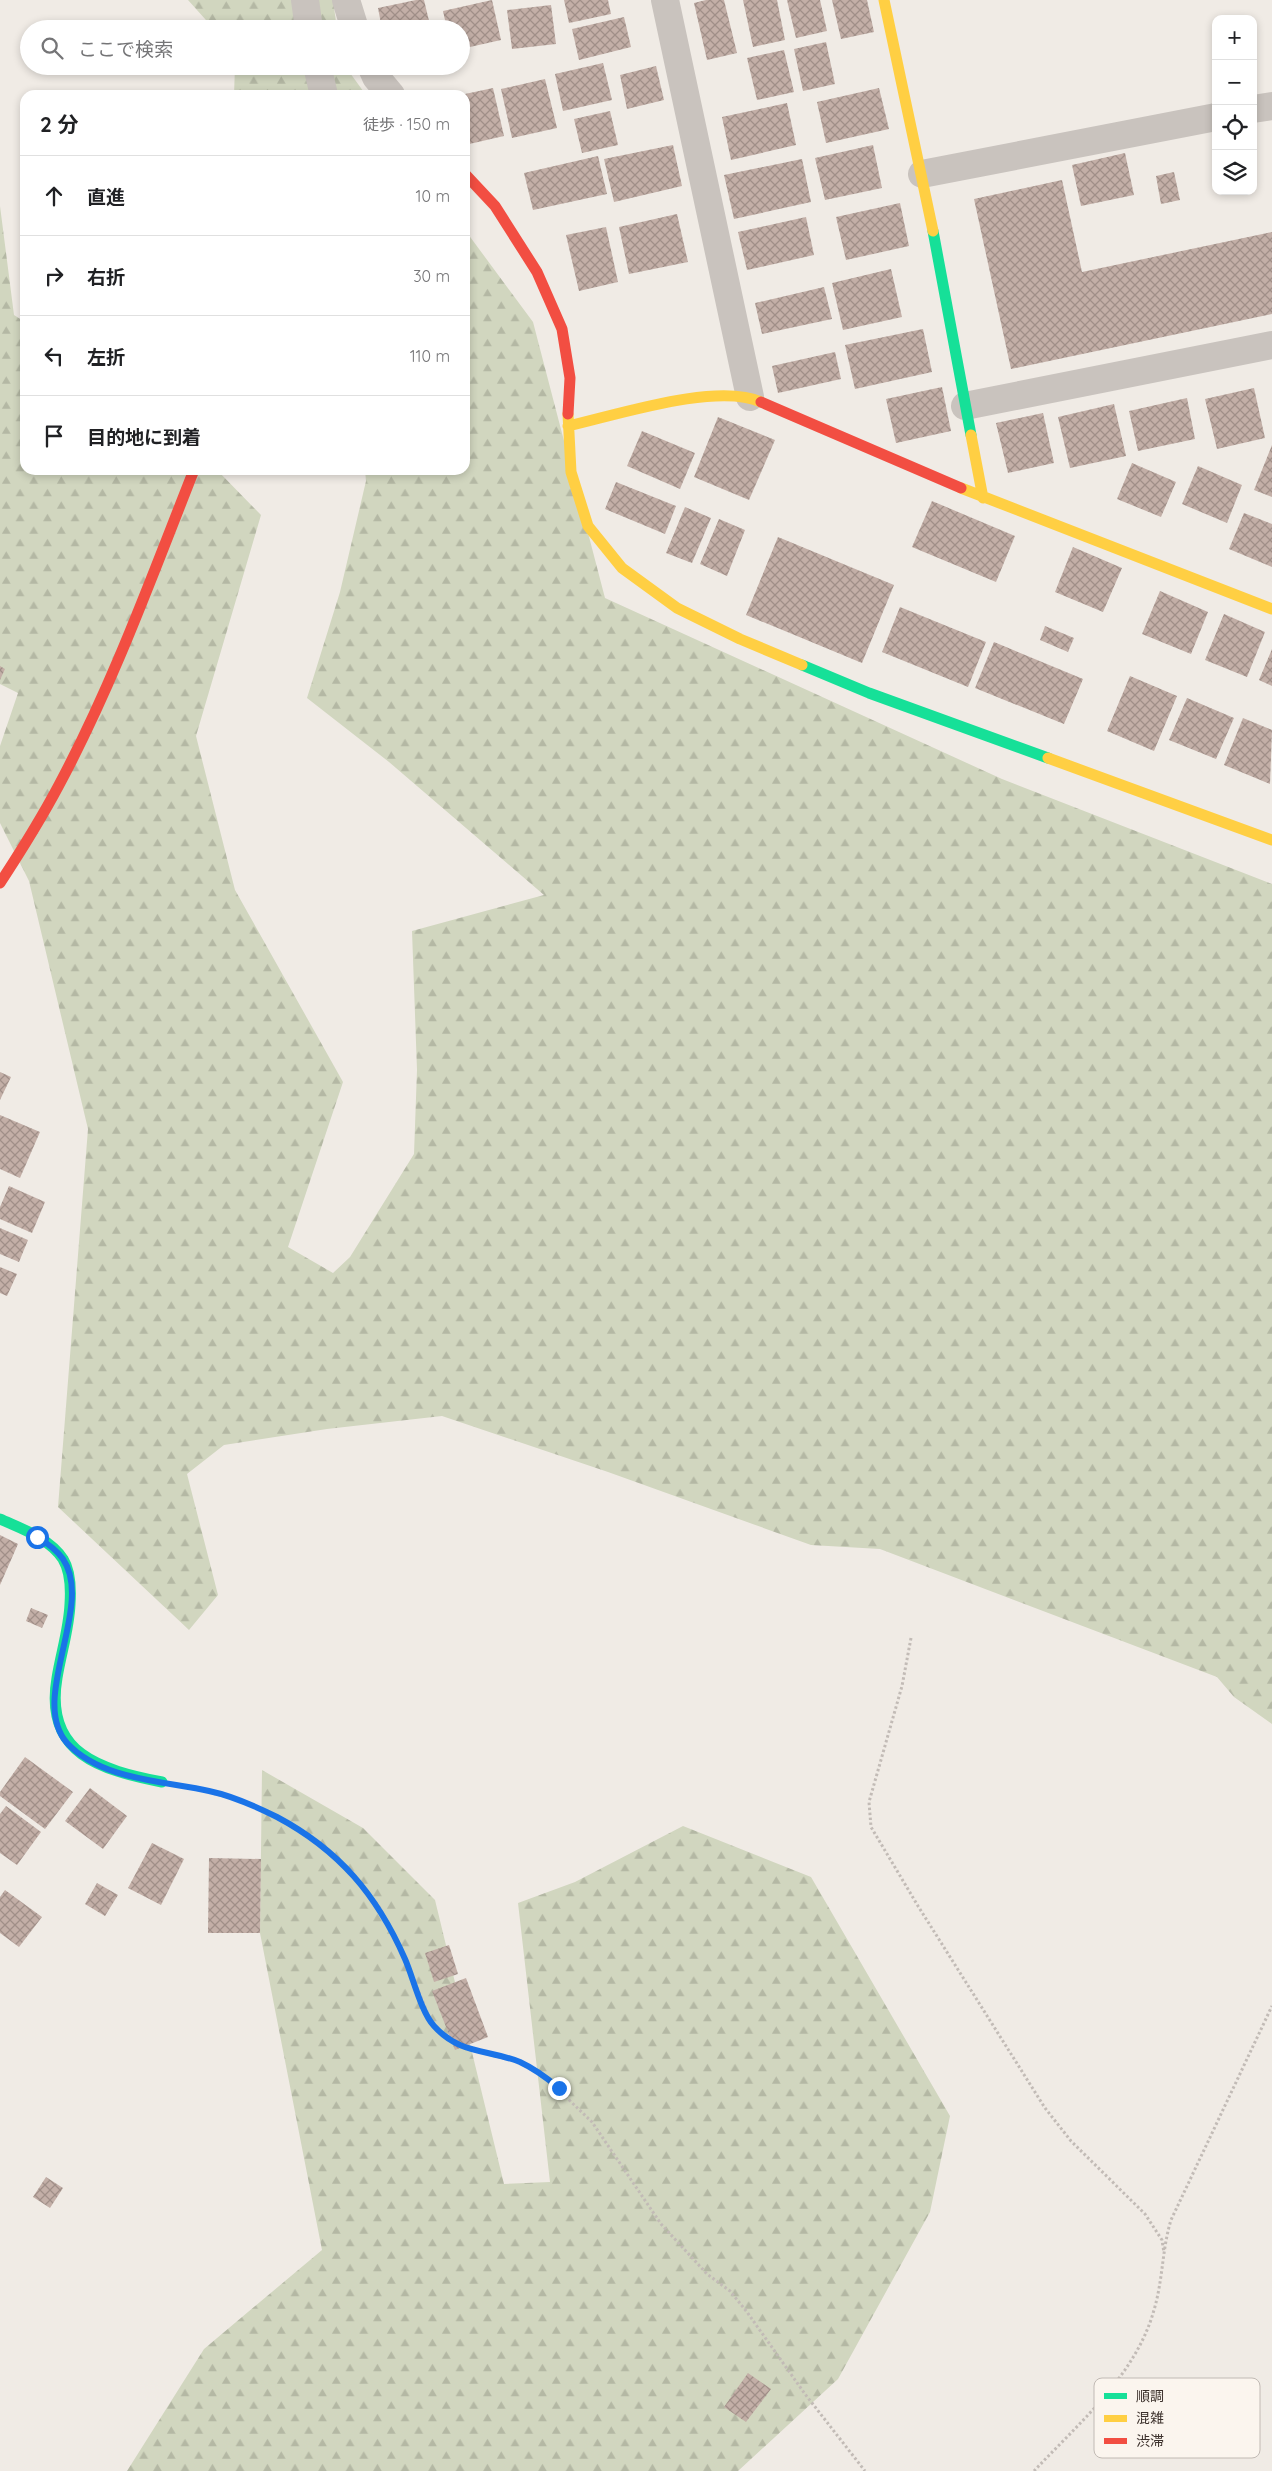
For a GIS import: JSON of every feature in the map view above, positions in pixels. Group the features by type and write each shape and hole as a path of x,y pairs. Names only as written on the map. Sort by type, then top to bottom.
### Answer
{"street":[{"path":"305,0 308,20"},
{"path":"346,0 352,20"},
{"path":"665,0 750,397"},
{"path":"884,0 922,174 983,498"},
{"path":"319,75 323,90"},
{"path":"375,75 387,90"},
{"path":"1257,108 1272,106"},
{"path":"922,174 1212,118"},
{"path":"470,180 494,206 537,272 562,329 570,378 568,426 571,472 588,526 622,568 677,608 740,640 869,694 1272,840"},
{"path":"965,406 1272,346"},
{"path":"568,426 706,395 750,397 983,498 1272,609"},
{"path":"0,883 24,848 64,780 109,679 192,475"},
{"path":"0,1519 53,1547 64,1560 70,1576 68,1626 54,1691 55,1713 59,1733 68,1745 87,1759 121,1775 162,1782"}],"path":[{"path":"911,1638 902,1686 869,1802 871,1827 918,1906 1045,2108 1071,2141 1145,2214 1162,2240 1164,2253"},
{"path":"162,1782 211,1791 245,1802 279,1818 324,1846 353,1873 380,1908 405,1958 432,2024 446,2038 463,2048 519,2062 541,2073 566,2095 592,2122 661,2224 707,2274 730,2291 747,2312 805,2394 865,2471"},
{"path":"1120,2378 1136,2354 1154,2310 1166,2235 1182,2193 1222,2115 1272,2006"},
{"path":"1034,2471 1094,2407"}],"green space":[{"path":"188,0 333,0 336,20 206,20"},
{"path":"235,75 352,75 362,90 234,90"},
{"path":"0,206 14,315 20,319 20,475 222,475 261,515 196,736 235,890 343,1082 288,1247 333,1273 350,1257 414,1154 417,1070 412,931 544,895 389,762 307,698 340,592 366,481 365,475 470,475 470,237 533,322 605,598 1002,779 1272,884 1272,1724 1234,1697 1217,1677 880,1549 811,1545 608,1472 442,1416 327,1429 224,1445 187,1474 218,1595 189,1630 58,1507 88,1129 29,881 0,823 0,746 18,693 0,684"},
{"path":"262,1770 363,1828 435,1900 504,2184 550,2182 518,1903 575,1882 683,1826 811,1877 950,2116 930,2212 838,2379 738,2471 127,2471 204,2349 322,2250 260,1933"}],"building":[{"path":"424,0 429,20 380,20 378,8"},
{"path":"492,0 501,40 470,47 470,20 445,20 443,11"},
{"path":"564,0 608,0 611,14 569,23"},
{"path":"706,0 724,0 737,53 707,60 694,3"},
{"path":"743,0 777,0 785,40 753,47"},
{"path":"787,0 820,0 827,31 796,38"},
{"path":"832,0 867,0 874,32 841,39"},
{"path":"551,5 556,44 512,49 507,10"},
{"path":"624,17 631,47 579,60 572,29"},
{"path":"826,42 835,84 803,91 794,49"},
{"path":"784,50 794,92 757,100 747,58"},
{"path":"603,63 612,100 563,111 555,74"},
{"path":"656,66 664,100 627,109 620,75"},
{"path":"545,79 557,128 512,138 501,89"},
{"path":"493,88 504,136 470,144 470,93"},
{"path":"879,88 889,129 826,143 817,102"},
{"path":"787,103 796,145 731,160 722,117"},
{"path":"610,111 618,145 582,153 574,119"},
{"path":"673,145 682,186 614,202 604,159"},
{"path":"873,145 882,188 825,200 815,158"},
{"path":"1125,153 1134,195 1081,206 1072,165"},
{"path":"598,156 607,194 533,210 524,173"},
{"path":"802,159 811,202 734,219 724,175"},
{"path":"1174,172 1180,200 1161,204 1156,176"},
{"path":"1062,180 1082,272 1272,232 1272,314 1011,369 974,199"},
{"path":"900,203 909,246 846,260 836,217"},
{"path":"677,214 688,262 629,274 619,227"},
{"path":"806,217 814,255 747,270 738,232"},
{"path":"606,227 618,282 579,291 566,235"},
{"path":"891,269 902,317 843,330 832,283"},
{"path":"824,287 832,319 762,334 755,303"},
{"path":"923,329 932,372 855,389 845,345"},
{"path":"835,352 841,379 778,393 772,366"},
{"path":"942,387 951,431 896,443 886,399"},
{"path":"1254,388 1265,438 1217,449 1205,399"},
{"path":"1187,398 1195,439 1138,451 1129,411"},
{"path":"1114,404 1126,456 1070,468 1058,417"},
{"path":"1043,413 1054,463 1008,473 996,423"},
{"path":"718,417 775,440 749,500 694,477"},
{"path":"642,431 695,453 680,489 627,466"},
{"path":"1272,445 1272,497 1254,490"},
{"path":"1132,463 1176,482 1161,517 1117,499"},
{"path":"1198,466 1242,485 1227,523 1182,504"},
{"path":"616,482 676,506 665,534 605,509"},
{"path":"932,501 1015,536 996,582 912,547"},
{"path":"685,507 711,518 692,563 666,553"},
{"path":"1244,513 1272,524 1272,567 1229,549"},
{"path":"719,519 745,530 727,576 700,564"},
{"path":"778,537 894,585 862,663 746,615"},
{"path":"1073,547 1122,568 1103,612 1055,592"},
{"path":"1160,591 1208,612 1191,654 1142,634"},
{"path":"900,607 986,642 968,687 882,652"},
{"path":"1224,614 1265,632 1247,677 1205,660"},
{"path":"1045,626 1074,638 1068,652 1040,640"},
{"path":"994,642 1083,679 1064,724 975,688"},
{"path":"1272,649 1272,686 1259,680"},
{"path":"0,666 5,669 0,680"},
{"path":"1130,676 1177,696 1154,751 1107,731"},
{"path":"1187,698 1234,718 1216,759 1169,740"},
{"path":"1243,718 1272,730 1270,784 1224,765"},
{"path":"0,1072 11,1077 0,1100"},
{"path":"0,1115 40,1132 20,1178 0,1169"},
{"path":"9,1186 45,1202 32,1233 0,1219 0,1207"},
{"path":"0,1228 28,1240 19,1262 0,1254"},
{"path":"0,1267 17,1274 7,1296 0,1293"},
{"path":"0,1535 18,1544 0,1585"},
{"path":"31,1608 48,1615 42,1628 26,1621"},
{"path":"25,1757 73,1792 45,1829 0,1796 0,1792"},
{"path":"90,1788 127,1816 103,1849 65,1821"},
{"path":"6,1806 41,1832 17,1865 0,1853 0,1814"},
{"path":"152,1843 184,1859 161,1905 128,1888"},
{"path":"209,1858 261,1859 260,1933 208,1933"},
{"path":"97,1883 118,1895 105,1916 85,1904"},
{"path":"5,1890 42,1917 19,1947 0,1933 0,1897"},
{"path":"449,1945 458,1974 434,1982 425,1953"},
{"path":"466,1978 488,2037 455,2050 432,1991"},
{"path":"46,2177 63,2188 50,2208 33,2197"},
{"path":"748,2373 771,2389 746,2422 724,2407"}],"traffic: fast":[{"path":"933,231 971,435"},
{"path":"802,665 869,693 1048,758"},
{"path":"0,1519 50,1545 63,1559 68,1569 70,1587 69,1613 57,1678 55,1704 59,1725 68,1741 82,1754 99,1764 118,1771 162,1782"}],"traffic: slow":[{"path":"884,0 933,231"},
{"path":"568,426 639,408 694,398 742,397 761,402"},
{"path":"568,414 571,472 588,526 622,568 677,608 740,639 802,665"},
{"path":"971,435 983,498"},
{"path":"961,488 1272,609"},
{"path":"1048,758 1272,840"}],"traffic: jam":[{"path":"470,179 495,206 537,272 562,329 570,378 568,414"},
{"path":"761,402 961,488"},
{"path":"0,883 31,835 79,747 131,629 192,475"}],"route":[{"path":"37,1537 53,1547 64,1560 70,1576 71,1595 68,1626 54,1691 55,1713 59,1733 68,1745 87,1759 121,1775 211,1791 245,1802 279,1818 324,1846 353,1873 380,1908 405,1958 432,2024 446,2038 463,2048 519,2062 541,2073 559,2088"}]}
